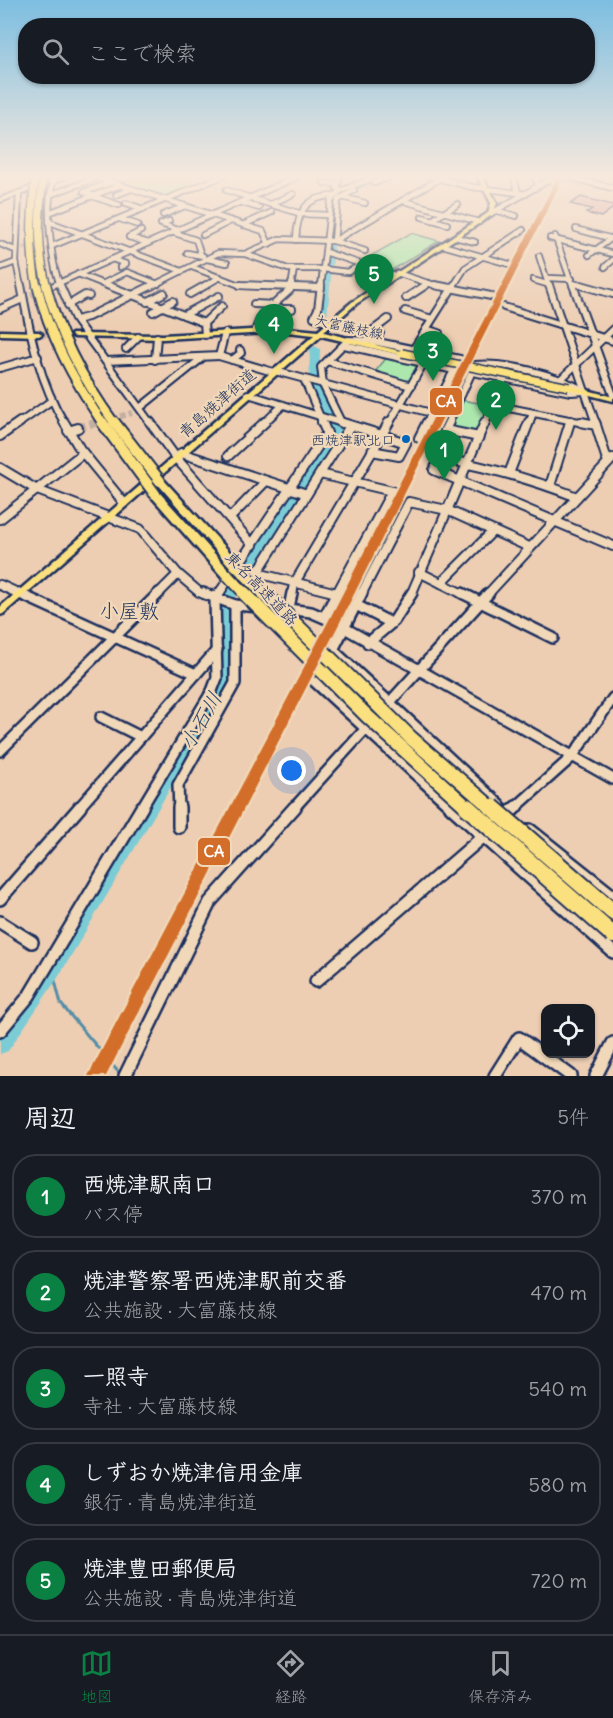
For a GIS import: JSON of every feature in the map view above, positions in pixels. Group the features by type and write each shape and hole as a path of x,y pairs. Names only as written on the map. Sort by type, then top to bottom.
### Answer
{"highway":[{"name":"東名高速道路","path":"29,226 29,244 37,290 46,322 89,403 155,494 231,571 411,738 613,912"},
{"name":"東名高速道路","path":"36,226 40,262 50,301 68,344 90,385 124,436 231,571 284,635 396,742 613,935"}],"main road":[{"name":"青島焼津街道","path":"0,612 330,323 394,275 472,226"},
{"name":"大富藤枝線","path":"74,335 157,337 255,331 318,333 346,342 613,397"},
{"path":"0,333 39,334"}],"street":[{"path":"17,226 16,262 23,299 30,333 51,401 83,453 124,503"},
{"path":"50,226 59,282 68,305 86,336 178,455 253,545"},
{"path":"62,226 182,271"},
{"path":"44,246 102,226"},
{"path":"165,226 196,240 201,255"},
{"path":"52,286 186,226"},
{"path":"202,235 220,226"},
{"path":"223,231 235,226"},
{"path":"248,226 262,231 269,244"},
{"path":"296,240 297,226"},
{"path":"327,226 318,309 314,317 330,323"},
{"path":"334,241 336,226"},
{"path":"334,241 360,226"},
{"path":"412,350 465,268 523,230"},
{"path":"576,230 612,238"},
{"path":"141,231 129,237 148,243"},
{"path":"455,237 475,242"},
{"path":"613,254 554,238 573,281 613,397"},
{"path":"586,262 612,238"},
{"path":"245,254 279,239 334,241 365,251"},
{"path":"0,244 15,250 22,248"},
{"path":"442,245 509,264"},
{"path":"237,246 237,254"},
{"path":"589,255 598,250"},
{"path":"325,252 394,275"},
{"path":"187,253 227,263"},
{"path":"76,320 158,284 218,253 245,254 294,269 348,272 357,267"},
{"path":"125,1076 210,902 610,460 539,256"},
{"path":"342,258 345,264 450,290 491,296"},
{"path":"112,259 126,264 120,267"},
{"path":"486,263 493,259"},
{"path":"605,267 613,260"},
{"path":"0,268 16,262"},
{"path":"456,265 465,268"},
{"path":"192,267 242,286 321,288"},
{"path":"255,331 255,326 262,315 291,288 294,269"},
{"path":"102,284 127,272 158,284"},
{"path":"78,274 204,323"},
{"path":"460,276 469,278"},
{"path":"190,294 220,277"},
{"path":"532,280 573,281 613,294"},
{"path":"589,287 596,282"},
{"path":"406,298 429,283"},
{"path":"185,286 196,290"},
{"path":"147,302 164,293"},
{"path":"68,305 89,296"},
{"path":"184,315 219,296"},
{"path":"2,307 23,299"},
{"path":"153,312 173,301"},
{"path":"254,304 292,309"},
{"path":"204,323 222,306"},
{"path":"107,307 115,313"},
{"path":"504,307 613,341"},
{"path":"405,311 432,319"},
{"path":"508,316 516,311"},
{"path":"530,324 537,318"},
{"path":"374,342 381,333 372,331 388,319"},
{"path":"204,323 205,335"},
{"path":"426,329 439,333"},
{"path":"560,380 613,329"},
{"path":"219,356 225,333"},
{"path":"126,349 138,337"},
{"path":"155,360 157,337"},
{"path":"346,342 423,364 454,370"},
{"path":"346,425 322,384 321,367 346,342 374,342 460,359 419,438"},
{"path":"232,360 241,353 240,350"},
{"path":"106,361 219,356 398,406 431,413"},
{"path":"0,368 38,357"},
{"path":"132,413 142,409 202,358"},
{"path":"327,361 411,386"},
{"path":"479,437 444,430 475,365 484,363 560,380 585,391"},
{"path":"289,608 294,584 423,364"},
{"path":"473,372 571,392 585,391"},
{"path":"0,1031 29,996 212,691 217,678 217,601 327,433 305,379"},
{"path":"368,643 391,624 406,604 504,380"},
{"path":"248,394 406,443 399,456 372,451"},
{"path":"0,436 51,401"},
{"path":"228,456 283,405"},
{"path":"494,405 596,425"},
{"path":"510,471 533,413"},
{"path":"550,486 571,420"},
{"path":"337,594 257,573 320,474 346,425"},
{"path":"68,431 78,428"},
{"path":"0,519 83,453"},
{"path":"178,455 307,494"},
{"path":"577,496 510,471 468,463 440,458 434,470 613,546"},
{"path":"0,468 37,490 144,532 178,574 198,592 217,601 235,605 289,608 324,617 613,779"},
{"path":"320,474 392,490 324,617"},
{"path":"230,518 266,481"},
{"path":"529,547 447,510 409,502 333,650 509,813 613,896"},
{"path":"441,583 493,531"},
{"path":"419,572 553,638"},
{"path":"0,751 178,574"},
{"path":"0,585 196,674"},
{"path":"179,827 178,785 235,683 235,605"},
{"path":"356,605 391,624"},
{"path":"0,899 216,650"},
{"path":"315,682 364,730 482,837 613,952"},
{"path":"316,981 572,757 613,698"},
{"path":"101,717 141,737"},
{"path":"0,922 32,942"},
{"path":"495,1076 519,1038 571,1076"},
{"path":"596,1076 613,1043"}],"green space":[{"path":"411,233 439,241 392,270 362,261"},
{"path":"388,356 419,365 409,382 374,373"},
{"path":"462,400 489,405 476,434 449,428"}],"waterway":[{"name":"小石川","path":"322,316 332,226"},
{"name":"小石川","path":"0,1043 52,969 221,689 224,676 223,605 335,431 314,386 315,349"},
{"path":"52,969 61,1004 120,1074"}],"tunnel":[{"path":"22,248 44,246"},
{"path":"23,299 43,289"},
{"path":"39,334 74,335"},
{"path":"94,424 132,413"},
{"path":"78,428 99,422"}],"transit line":[{"name":"CA","path":"97,1076 334,622 535,226"}],"place":[{"name":"焼津豊田郵便局","path":"374,304"},
{"name":"しずおか焼津信用金庫","path":"274,354"},
{"name":"一照寺","path":"433,381"},
{"name":"焼津警察署西焼津駅前交番","path":"496,430"},
{"name":"西焼津駅北口","path":"406,439"},
{"name":"西焼津駅南口","path":"444,480"}],"district":[{"name":"小屋敷","path":"129,611"}]}
